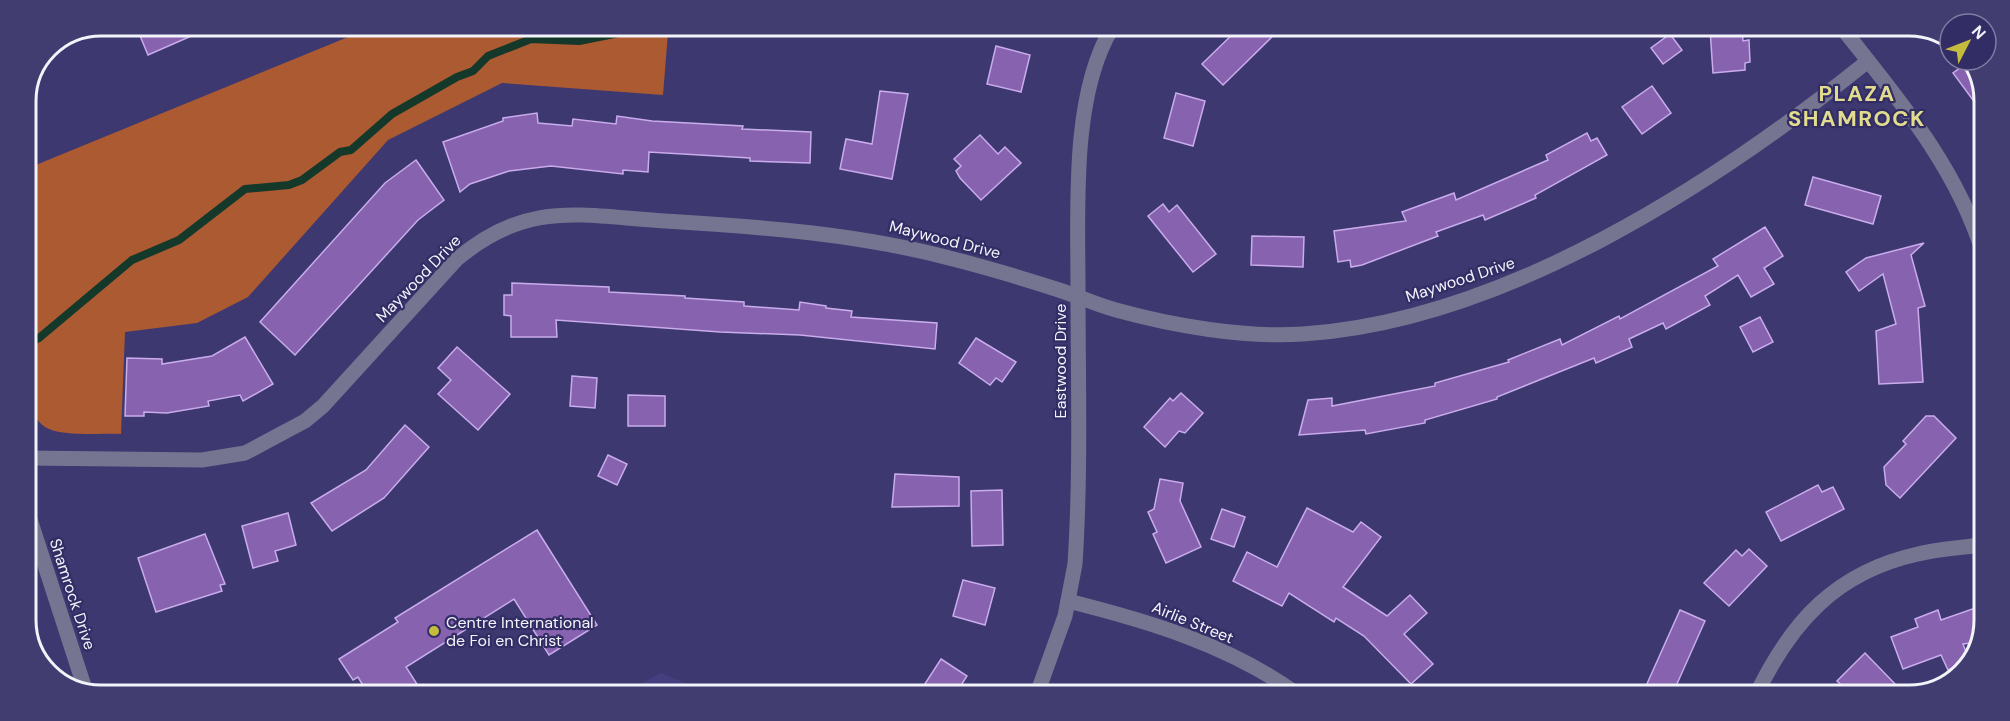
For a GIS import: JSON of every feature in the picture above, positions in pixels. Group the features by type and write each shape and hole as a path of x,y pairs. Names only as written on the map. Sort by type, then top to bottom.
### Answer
{"street":[{"name":"Eastwood Drive","path":"1040,685 1068,601 1074,564 1077,528 1078,296 1083,117 1090,82 1109,36"},
{"path":"1849,36 1918,125 1953,177 1974,225"},
{"name":"Maywood Drive","path":"36,458 202,460 245,453 266,444 305,421 323,406 457,259 472,246 511,224 544,215 739,226 862,238 953,258 1078,296 1115,310 1161,320 1269,336 1356,328 1434,309 1532,274 1616,231 1774,133 1868,60"},
{"name":"Shamrock Drive","path":"36,538 83,682"},
{"path":"1761,685 1773,661 1796,628 1827,596 1851,578 1875,567 1918,554 1974,546"},
{"name":"Airlie Street","path":"1068,601 1168,629 1232,656 1282,685"}],"shaded area":[{"path":"351,36 668,36 663,95 502,83 388,140 248,297 197,323 125,332 121,434 61,432 45,427 36,417 36,165"},
{"path":"661,673 690,685 638,685"}],"building":[{"path":"140,36 191,36 148,55"},
{"path":"1231,36 1273,36 1223,85 1202,64"},
{"path":"1667,36 1672,36 1682,50 1663,64 1651,48"},
{"path":"1710,36 1743,36 1743,41 1749,40 1750,62 1745,63 1745,70 1713,73"},
{"path":"996,46 1030,55 1021,92 987,84"},
{"path":"1954,72 1967,72 1973,88 1974,101"},
{"path":"1652,86 1671,113 1642,134 1622,107"},
{"path":"880,91 908,94 892,179 840,169 846,139 872,144"},
{"path":"1176,93 1205,101 1193,146 1164,138"},
{"path":"537,113 538,123 572,126 573,119 616,124 617,116 652,121 743,126 742,129 811,132 810,163 750,161 750,158 649,152 648,172 623,170 623,174 551,166 509,171 470,184 460,192 443,142 503,121 503,118"},
{"path":"1587,133 1591,141 1597,138 1607,155 1535,195 1536,198 1485,220 1483,215 1436,232 1438,236 1362,265 1351,267 1350,260 1338,262 1334,231 1406,221 1402,212 1454,193 1456,200 1548,160 1546,155"},
{"path":"980,135 998,154 1005,147 1021,163 981,200 960,178 956,171 961,166 954,159"},
{"path":"416,160 444,200 418,220 295,355 260,322 385,183"},
{"path":"1813,177 1881,196 1873,224 1805,205"},
{"path":"1163,204 1169,212 1177,205 1216,254 1193,272 1148,216"},
{"path":"1765,227 1783,256 1764,268 1774,284 1751,297 1738,275 1705,296 1710,305 1666,329 1663,323 1629,339 1632,347 1596,363 1594,358 1497,397 1497,399 1425,420 1425,423 1366,434 1365,430 1299,435 1308,400 1332,398 1332,406 1435,386 1435,383 1509,362 1508,360 1560,339 1562,345 1619,316 1620,319 1718,266 1713,259"},
{"path":"1252,236 1304,237 1303,267 1251,265"},
{"path":"1924,243 1911,255 1925,306 1918,308 1923,382 1879,384 1876,331 1896,324 1883,274 1859,291 1846,272 1866,258"},
{"path":"512,283 609,287 609,292 685,296 685,298 744,302 744,306 799,310 800,302 852,311 851,317 937,323 935,349 800,335 720,332 556,320 557,337 511,337 511,316 504,315 504,295 512,295"},
{"path":"1760,317 1773,342 1753,352 1740,327"},
{"path":"245,337 273,384 243,401 240,395 208,401 209,406 167,413 144,412 144,416 125,416 127,358 162,359 162,364 212,356"},
{"path":"976,338 1016,362 1002,382 996,378 990,385 959,363"},
{"path":"457,347 510,394 478,430 438,394 451,380 438,368"},
{"path":"572,376 597,378 595,408 570,406"},
{"path":"1181,393 1203,413 1185,433 1179,431 1165,447 1144,427 1170,398 1173,401"},
{"path":"628,395 665,396 665,426 628,426"},
{"path":"1926,416 1934,416 1956,438 1900,498 1886,485 1884,467 1906,444 1903,441"},
{"path":"405,425 429,447 384,498 332,531 311,503 366,470"},
{"path":"608,455 627,464 617,485 598,476"},
{"path":"895,474 959,477 959,506 892,507"},
{"path":"1160,479 1183,483 1180,501 1201,547 1166,563 1153,534 1157,532 1148,512 1154,509"},
{"path":"1818,485 1822,492 1833,487 1844,509 1781,541 1766,512"},
{"path":"1002,490 1003,545 972,546 971,491"},
{"path":"1307,508 1353,532 1361,522 1381,537 1343,587 1387,616 1410,595 1427,613 1404,634 1433,664 1411,684 1364,636 1336,618 1334,622 1289,593 1282,606 1233,581 1247,552 1277,567"},
{"path":"1222,509 1245,517 1234,547 1211,539"},
{"path":"288,513 296,545 275,551 278,561 253,568 242,526"},
{"path":"537,530 597,625 549,655 514,599 406,667 418,685 363,685 358,677 353,680 339,659 398,622 395,618"},
{"path":"205,534 225,584 220,585 222,591 156,612 138,558"},
{"path":"1749,549 1767,566 1729,606 1704,583 1736,550 1742,556"},
{"path":"963,580 995,588 985,625 953,616"},
{"path":"1974,608 1971,641 1963,644 1966,651 1961,660 1948,670 1941,655 1903,669 1891,637 1918,627 1915,619 1938,610 1941,620"},
{"path":"1680,610 1705,621 1676,685 1646,685"},
{"path":"1865,653 1896,685 1841,685 1837,681"},
{"path":"941,659 967,676 961,685 924,685"}],"waterway":[{"path":"36,339 132,260 179,240 245,189 289,185 302,180 340,152 351,150 392,114 457,77 473,71 488,56 531,39 579,41 604,36"}],"place":[{"name":"Centre International de Foi en Christ","path":"434,631"}],"district":[{"name":"PLAZA SHAMROCK","path":"1857,106"}]}
